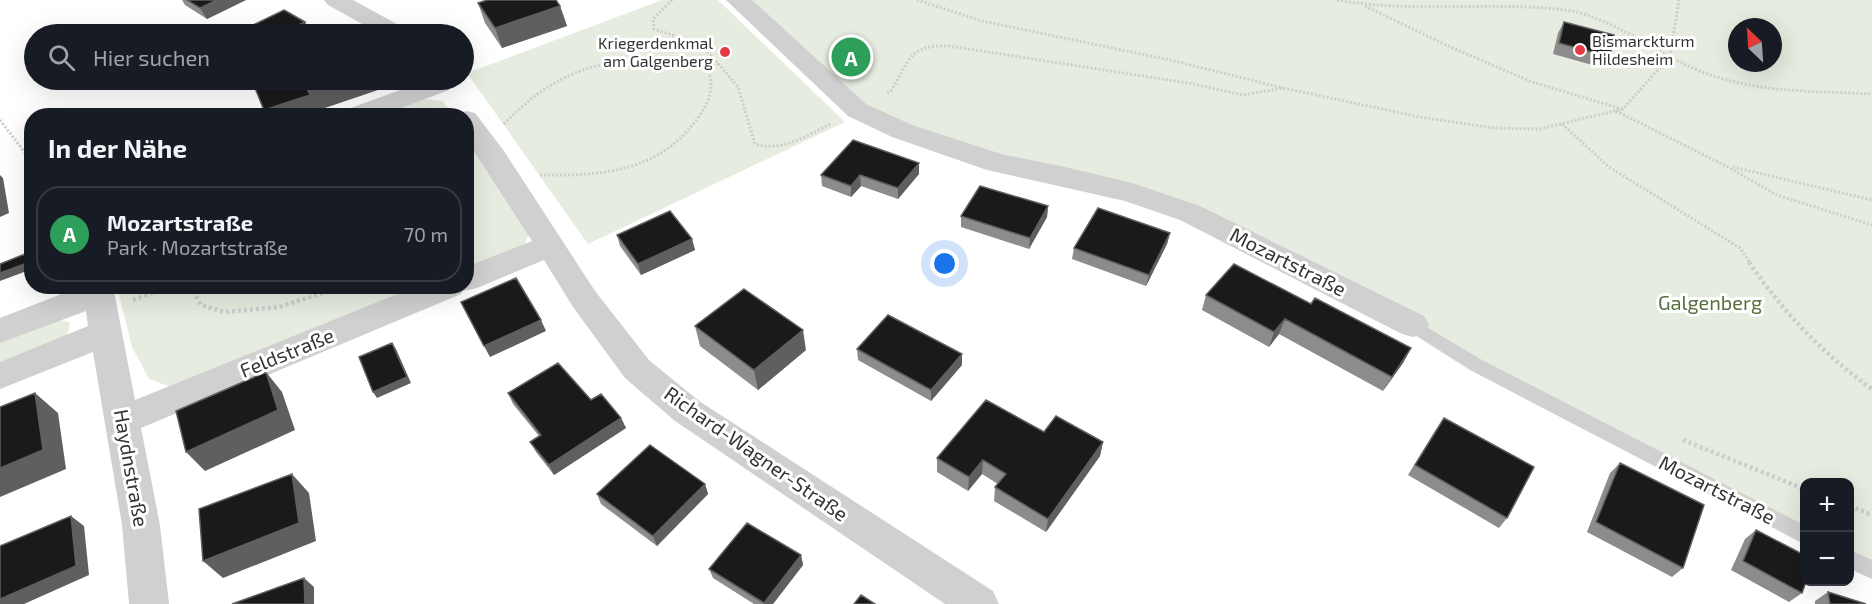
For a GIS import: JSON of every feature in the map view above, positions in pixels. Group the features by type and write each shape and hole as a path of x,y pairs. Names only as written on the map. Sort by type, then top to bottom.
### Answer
{"street":[{"path":"336,0 379,24"},
{"name":"Mozartstraße","path":"738,0 858,110 902,131 997,163 1065,176 1132,193 1190,213 1413,325"},
{"path":"374,108 418,90"},
{"path":"444,90 458,108"},
{"name":"Richard-Wagner-Straße","path":"474,130 584,299 637,369 687,411 980,604"},
{"path":"474,277 550,245"},
{"path":"0,331 88,294"},
{"path":"0,376 105,333 99,294"},
{"name":"Feldstraße","path":"123,420 430,294"},
{"name":"Haydnstraße","path":"105,333 141,525 149,604"}],"lane":[{"name":"Mozartstraße","path":"1413,325 1476,364 1800,533"},
{"path":"1854,561 1872,570"}],"path":[{"path":"672,0 653,19 654,29 700,44 738,87 755,144 762,148 775,147 814,132 891,91 909,57 917,49 939,46 985,50 1243,94 1283,88"},
{"path":"917,0 982,21 1170,60 1283,88 1420,117 1493,128 1540,129 1623,109 1670,56 1679,0"},
{"path":"1337,0 1365,6 1527,4 1575,12 1621,28 1707,74 1758,86 1872,94"},
{"path":"1365,6 1446,45 1532,82 1623,109"},
{"path":"1606,55 1638,61 1670,56"},
{"path":"706,68 711,76 711,96 697,122 674,146 644,164 610,174 575,176 495,159 519,106 543,88 583,67 644,58 678,61 706,68 718,64"},
{"path":"1615,110 1726,166 1777,195 1872,225"},
{"path":"0,120 24,152"},
{"path":"1561,124 1609,167 1740,248 1772,296 1840,367 1872,389"},
{"path":"1726,166 1872,200"},
{"path":"195,294 201,305 224,312 279,307 319,294"},
{"path":"1854,508 1872,515"}],"green space":[{"path":"662,0 718,0 845,122 588,244 474,83 474,70"},
{"name":"Galgenberg","path":"738,0 1872,0 1872,570 1854,561 1854,478 1800,478 1800,533 1190,213 857,110"},
{"path":"426,99 443,101 448,108 396,108"},
{"path":"474,147 530,230 525,244 508,256 474,271"},
{"path":"119,294 420,294 198,384 168,386 149,379 132,347"},
{"path":"58,320 70,322 69,330 64,338 0,363 0,342"}],"building":[{"path":"187,0 217,0 200,8"},
{"path":"487,0 556,0 560,6 495,28 478,3"},
{"path":"284,10 305,22 301,24 255,24"},
{"path":"1564,22 1614,35 1610,57 1559,43"},
{"path":"256,90 308,90 310,95 270,108 263,108"},
{"path":"853,140 919,163 898,188 860,175 851,186 821,175"},
{"path":"980,186 1048,206 1030,238 961,216"},
{"path":"1098,208 1170,233 1149,275 1074,248"},
{"path":"670,211 692,239 638,264 617,235"},
{"path":"24,254 24,264 0,273 0,264"},
{"path":"1234,264 1311,304 1315,298 1411,348 1392,377 1285,319 1274,332 1206,295"},
{"path":"516,278 541,320 484,346 461,302"},
{"path":"744,289 803,330 754,370 695,326"},
{"path":"888,315 962,354 931,390 857,349"},
{"path":"392,343 407,377 373,392 359,357"},
{"path":"558,363 591,400 601,394 621,418 549,465 530,442 541,435 508,393"},
{"path":"266,372 278,410 186,452 176,411"},
{"path":"35,393 43,450 0,468 0,407"},
{"path":"986,400 1044,432 1056,416 1103,442 1048,519 995,487 1006,474 983,460 969,477 937,458"},
{"path":"1444,418 1534,467 1507,518 1415,465"},
{"path":"650,445 705,484 653,536 597,494"},
{"path":"1620,463 1704,505 1683,568 1596,522"},
{"path":"292,474 299,523 203,561 199,509"},
{"path":"71,516 76,566 0,599 0,546"},
{"path":"747,523 801,555 764,603 709,569"},
{"path":"1756,530 1800,553 1800,586 1805,586 1802,593 1743,561"},
{"path":"304,578 305,604 232,604"},
{"path":"1828,592 1866,604 1830,604"},
{"path":"861,595 875,604 854,604"}],"place":[{"name":"Bismarckturm Hildesheim","path":"1580,50"},
{"name":"Kriegerdenkmal am Galgenberg","path":"725,52"},
{"name":"Mozartstraße","path":"851,57"}]}
